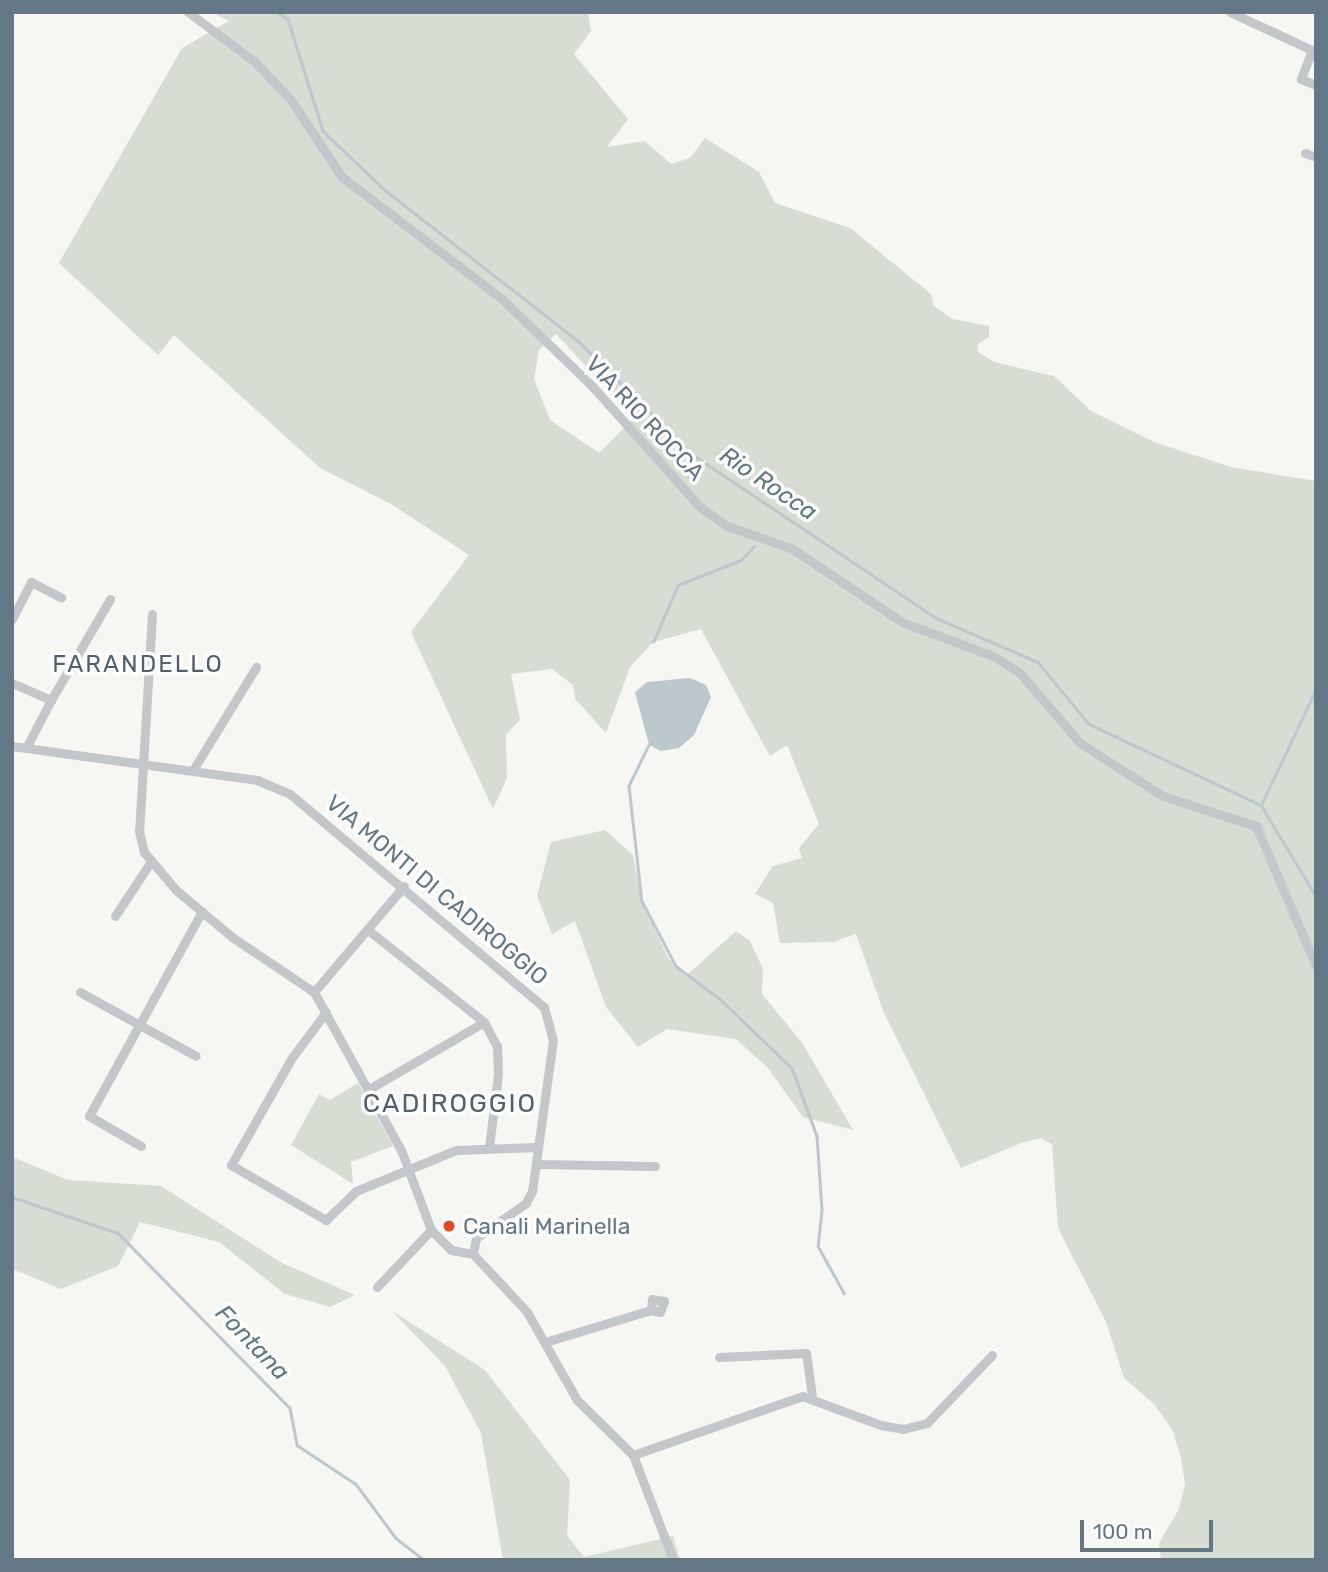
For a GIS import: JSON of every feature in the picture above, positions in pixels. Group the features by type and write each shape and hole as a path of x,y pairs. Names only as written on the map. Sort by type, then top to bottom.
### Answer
{"street":[{"name":"VIA RIO ROCCA","path":"188,12 255,62 291,100 342,177 502,299 593,387 699,506 726,526 791,548 902,622 1010,666 1080,743 1163,796 1256,826 1316,966"},
{"path":"1230,12 1314,51 1301,79 1316,85"},
{"path":"1306,153 1316,157"},
{"path":"12,619 30,582 61,597"},
{"path":"26,748 110,599"},
{"path":"152,614 146,764 139,831 150,863 239,942 314,992 369,1089 409,1169 431,1230 451,1250 473,1254 518,1301 545,1342 577,1400 633,1455 673,1560"},
{"path":"192,770 256,667"},
{"path":"12,683 51,700"},
{"name":"VIA MONTI DI CADIROGGIO","path":"12,746 257,780 290,794 404,886 544,1007 553,1040 537,1164 526,1203 476,1238 473,1254"},
{"path":"115,916 150,863"},
{"path":"314,992 404,886"},
{"path":"141,1146 89,1116 202,911"},
{"path":"368,930 484,1022 497,1046 489,1147"},
{"path":"80,992 196,1056"},
{"path":"326,1012 291,1059 231,1165 326,1220 356,1191 456,1150 538,1147"},
{"path":"369,1089 484,1022"},
{"path":"537,1164 655,1166"},
{"path":"377,1287 431,1230"},
{"path":"545,1342 651,1310"},
{"path":"719,1357 806,1353 811,1396"},
{"path":"633,1455 811,1396 848,1414 903,1429 927,1423 992,1356"}],"shaded area":[{"path":"211,12 588,12 591,31 574,54 628,119 607,147 645,141 671,164 690,158 705,138 759,172 775,203 850,228 931,294 934,306 952,319 989,326 989,337 978,344 978,352 994,362 1054,376 1091,411 1154,442 1231,467 1316,481 1316,1560 1161,1560 1159,1543 1179,1509 1185,1484 1181,1458 1173,1431 1154,1404 1124,1378 1106,1322 1058,1228 1052,1144 1041,1138 1024,1142 961,1168 884,1013 856,934 833,942 780,943 773,903 755,894 773,866 802,858 799,848 819,824 787,745 770,756 701,629 653,642 630,667 606,733 575,699 573,685 552,669 511,674 520,720 506,735 507,778 493,809 411,632 469,555 391,504 320,468 174,335 158,355 59,263 182,48 229,21","holes":["556,334 634,418 599,453 550,420 534,379 539,350"]},
{"path":"690,678 706,685 711,697 694,735 679,748 661,751 649,745 635,692 647,682"},
{"path":"605,830 633,855 642,901 668,958 686,976 736,931 750,941 763,969 762,994 803,1044 853,1130 803,1117 768,1068 736,1039 667,1029 638,1047 606,1007 575,921 552,934 537,896 551,842"},
{"path":"358,1083 393,1146 351,1162 353,1184 291,1145 319,1094 330,1100"},
{"path":"12,1157 68,1180 161,1186 282,1263 355,1295 330,1307 285,1294 219,1242 140,1222 118,1266 61,1289 12,1269"},
{"path":"392,1311 485,1370 570,1480 567,1536 584,1557 673,1536 680,1560 503,1560 481,1433 445,1366"}],"waterway":[{"name":"Rio Rocca","path":"277,12 288,19 323,131 385,190 577,340 692,454 938,619 1038,662 1089,724 1261,805 1316,896"},
{"path":"653,642 678,585 741,560 754,546"},
{"path":"1261,805 1316,689"},
{"path":"649,745 629,786 642,901 676,966 720,999 792,1068 817,1136 822,1210 818,1246 844,1293"},
{"name":"Fontana","path":"12,1197 118,1233 290,1408 297,1445 356,1484 396,1538 424,1560"}],"place":[{"name":"Canali Marinella","path":"449,1226"}],"district":[{"name":"FARANDELLO","path":"138,665"},
{"name":"CADIROGGIO","path":"450,1104"}]}
